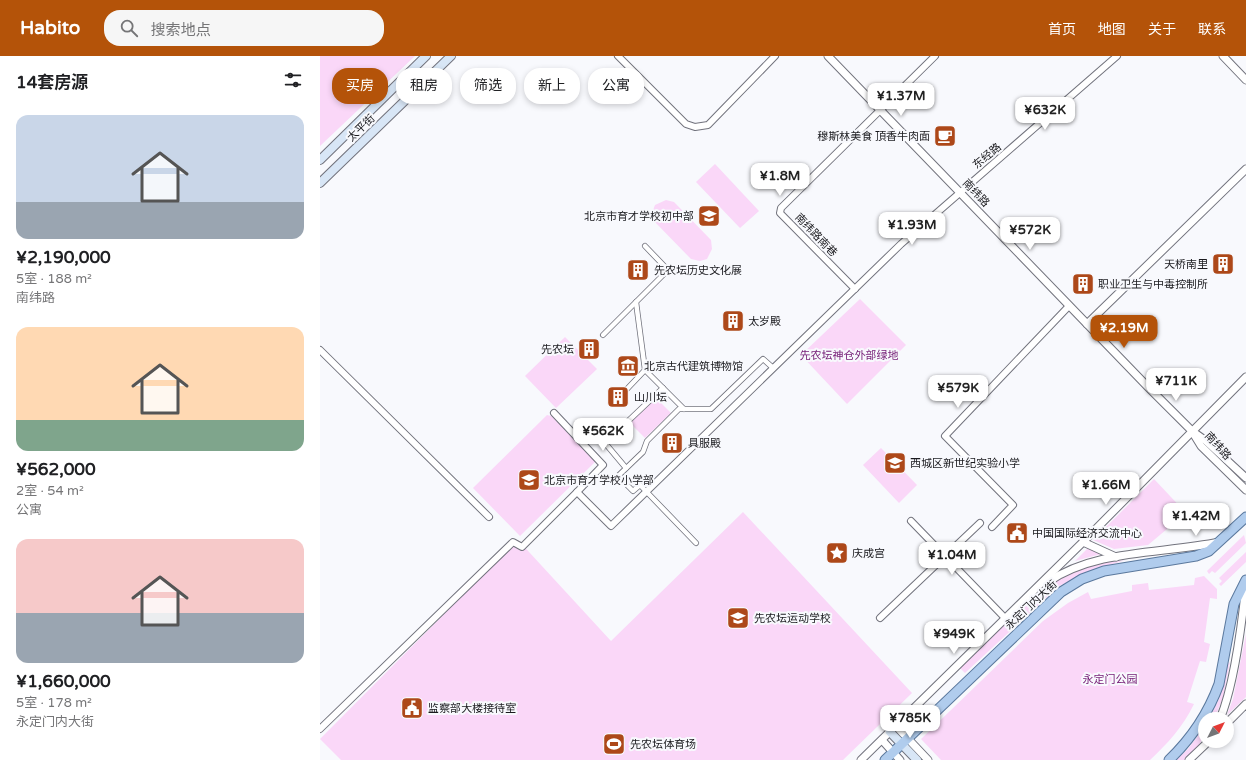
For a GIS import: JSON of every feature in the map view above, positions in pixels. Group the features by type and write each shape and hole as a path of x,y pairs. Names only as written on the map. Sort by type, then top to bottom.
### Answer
{"main road":[{"name":"太平街","path":"320,160 426,56"},
{"name":"太平街","path":"320,183 451,56"},
{"name":"永定门内大街","path":"885,760 1061,592 1082,580 1104,571 1176,560 1196,556 1209,551 1246,517"},
{"path":"1169,760 1194,733 1208,711 1219,684 1234,604 1246,580"},
{"path":"888,734 916,760"},
{"path":"900,746 910,760"}],"street":[{"path":"618,56 686,124 695,127 708,125 775,56"},
{"path":"623,61 628,56"},
{"name":"南纬路","path":"828,56 1192,431 1206,441 1246,478"},
{"path":"882,110 936,56"},
{"name":"东经路","path":"577,492 611,526 772,367 901,244 1117,56"},
{"path":"1223,56 1246,80"},
{"name":"南纬路南巷","path":"854,289 780,213 781,208 882,110"},
{"path":"1087,324 1246,169"},
{"path":"603,334 668,270 645,246"},
{"path":"636,302 645,370 684,409"},
{"path":"992,527 1013,505 945,436 1069,306"},
{"path":"320,350 489,516"},
{"path":"696,543 640,485 633,491 618,476 643,452 647,441 679,409 711,409 763,359 772,367"},
{"path":"626,390 645,370"},
{"name":"永定门内大街","path":"1033,592 1246,377"},
{"path":"626,468 605,443 663,388"},
{"path":"320,729 513,542 522,547 603,465 554,413"},
{"name":"南纬路","path":"1192,431 1201,446 1246,490"},
{"path":"911,521 1005,618"},
{"path":"880,618 980,523"},
{"path":"1083,542 1116,558"},
{"path":"861,760 1005,618 1033,592 1054,577 1073,569 1116,558 1220,542"},
{"path":"1223,712 1226,704 1238,645 1246,584"},
{"path":"1234,716 1246,704"},
{"path":"888,734 900,746 928,760"},
{"path":"900,746 900,760"},
{"path":"1196,754 1200,748"},
{"path":"1189,760 1202,748"}],"green space":[{"path":"320,56 415,56 402,68 396,68 396,74 388,82 388,68 332,68 332,104 364,104 320,146"},
{"path":"715,164 759,211 740,228 696,182"},
{"path":"666,200 674,202 711,240 712,249 707,259 700,261 691,259 653,220 652,213 655,205"},
{"name":"先农坛神仓外部绿地","path":"860,299 906,345 847,404 801,355"},
{"path":"565,337 597,369 556,408 525,376"},
{"path":"656,398 671,413 645,438 630,423"},
{"path":"547,415 555,417 597,460 520,536 473,488"},
{"path":"881,448 917,485 899,503 863,465"},
{"path":"1154,479 1186,513 1148,545 1114,549 1093,540"},
{"name":"先农坛运动学校","path":"743,512 912,693 843,760 341,760 320,739 518,540 611,641"},
{"path":"1244,535 1246,543 1215,573 1212,571 1209,574 1207,571"},
{"path":"1088,548 1101,554 1075,561"},
{"path":"1246,552 1246,562 1221,586 1219,584 1222,581 1219,578"},
{"path":"1126,560 1096,569 1059,586 965,673 959,667 1019,609 1052,584 1089,566"},
{"name":"永定门公园","path":"1204,576 1217,589 1217,599 1210,598 1204,642 1210,644 1206,662 1200,661 1187,702 1194,704 1175,734 1150,760 941,760 921,739 1043,621 1068,603 1088,592 1091,599 1132,591 1132,585 1148,583 1149,590 1194,585 1195,578"},
{"path":"1246,634 1246,697 1230,712 1228,712 1233,699"},
{"path":"1230,662 1223,698 1217,712 1212,712 1219,699 1228,664"},
{"path":"1198,735 1198,746 1196,749 1185,760 1176,760 1188,749"}],"place":[{"name":"穆斯林美食 頂香牛肉面","path":"945,136"},
{"name":"北京市育才学校初中部","path":"709,216"},
{"name":"天桥南里","path":"1223,264"},
{"name":"先农坛历史文化展","path":"638,270"},
{"name":"职业卫生与中毒控制所","path":"1083,284"},
{"name":"太岁殿","path":"733,321"},
{"name":"先农坛","path":"589,349"},
{"name":"北京古代建筑博物馆","path":"628,366"},
{"name":"山川坛","path":"618,397"},
{"name":"具服殿","path":"672,443"},
{"name":"西城区新世纪实验小学","path":"895,463"},
{"name":"北京市育才学校小学部","path":"529,480"},
{"name":"中国国际经济交流中心","path":"1017,533"},
{"name":"庆成宫","path":"837,553"},
{"name":"先农坛运动学校","path":"738,618"},
{"name":"监察部大楼接待室","path":"412,708"},
{"name":"先农坛体育场","path":"614,744"}]}
